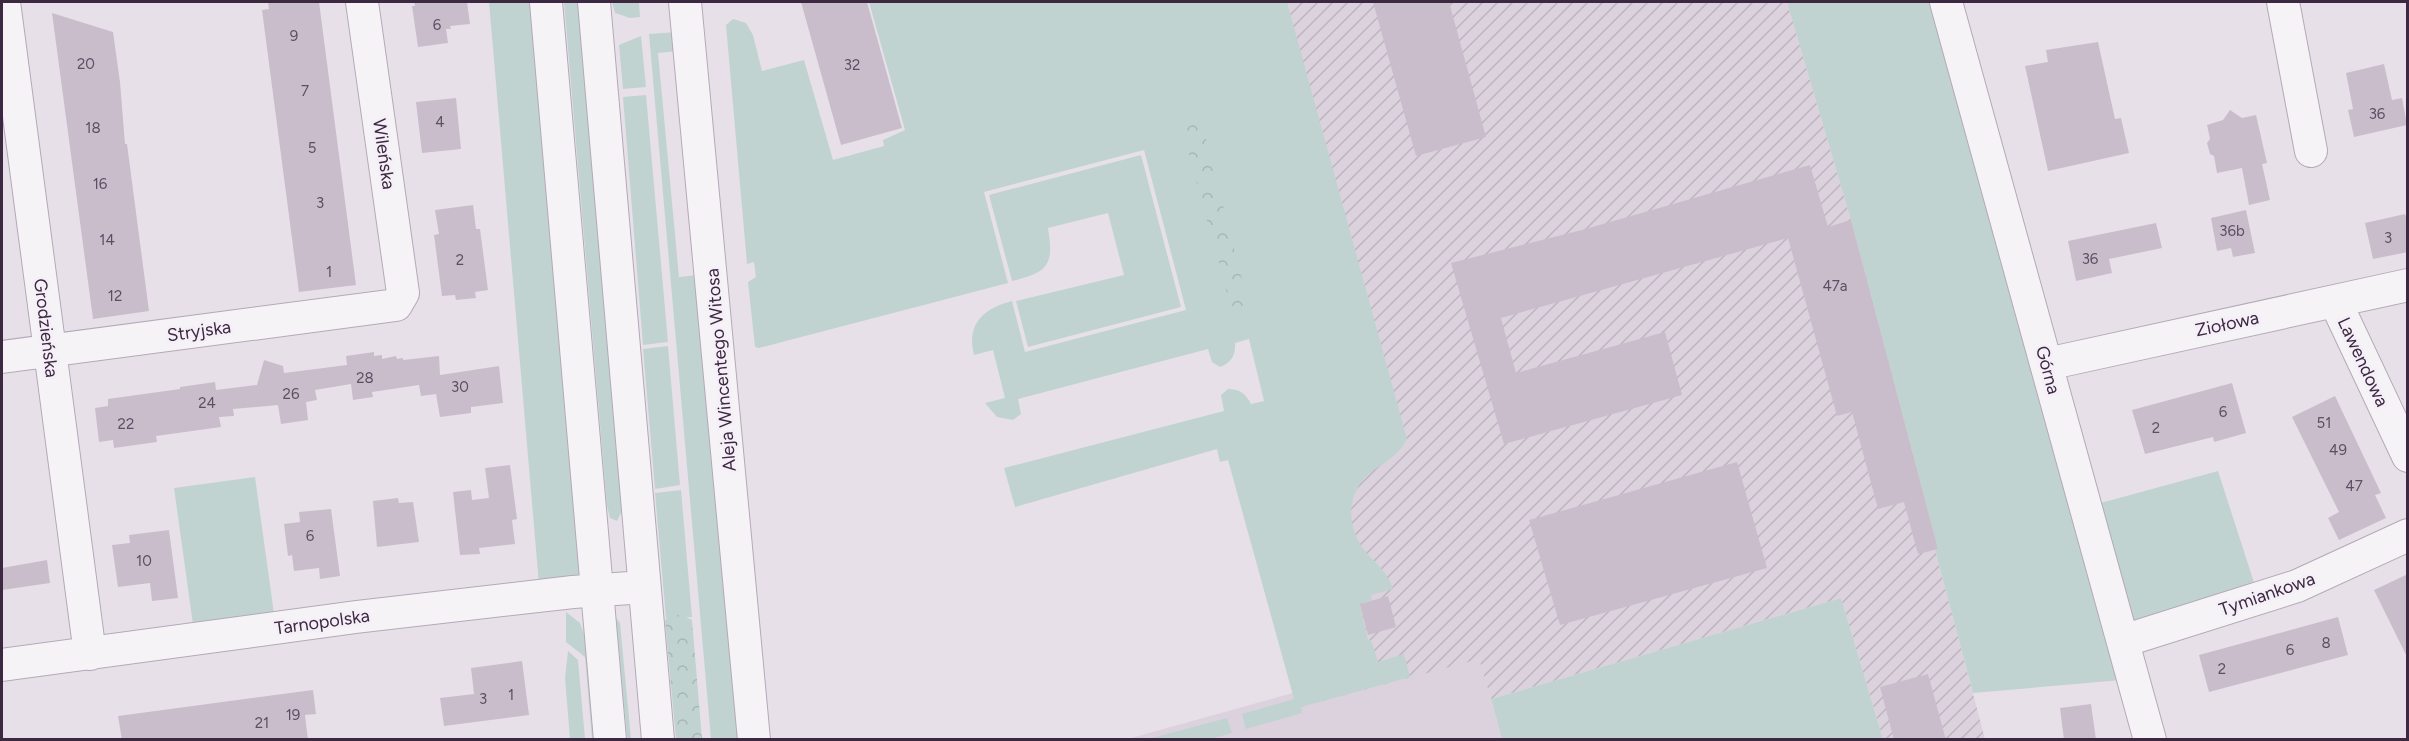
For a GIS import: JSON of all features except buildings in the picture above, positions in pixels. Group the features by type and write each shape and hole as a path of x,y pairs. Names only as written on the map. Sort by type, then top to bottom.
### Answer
{"street":[{"name":"Grodzieńska","path":"4,2 90,654"},
{"name":"Wileńska","path":"363,2 403,293 396,305"},
{"path":"546,2 610,740"},
{"path":"594,2 658,740"},
{"name":"Aleja Wincentego Witosa","path":"685,2 754,740"},
{"name":"Górna","path":"1946,2 2150,740"},
{"path":"2283,2 2311,151"},
{"name":"Ziołowa","path":"2047,363 2408,285"},
{"name":"Lawendowa","path":"2335,301 2408,456"},
{"name":"Stryjska","path":"2,357 396,305"},
{"name":"Tymiankowa","path":"2123,641 2297,586 2408,535"},
{"name":"Tarnopolska","path":"2,665 356,617 596,590 644,587"}],"shaded area":[{"path":"1178,2 1787,2 1882,334 1938,549 1935,550 1985,739 1883,739 1841,598 1491,699 1479,659 1301,707 1294,437"},
{"path":"1480,659 1502,739 1124,740 1296,692"}],"green space":[{"path":"489,2 546,2 596,589 540,596"},
{"path":"564,2 579,2 622,511 617,521 610,518 607,506"},
{"path":"612,2 639,2 640,17 630,18 615,13"},
{"path":"869,2 1287,2 1407,439 1396,454 1363,480 1354,495 1351,513 1358,540 1386,574 1393,589 1371,595 1372,600 1360,604 1368,640 1371,640 1378,662 1404,654 1410,677 1301,707 1302,713 1246,729 1242,714 1294,699 1228,460 1220,462 1217,449 1015,507 1004,468 1224,411 1221,395 1228,389 1242,393 1251,404 1264,401 1249,339 1235,343 1232,358 1220,367 1212,362 1208,349 1018,399 1021,414 1013,420 997,417 985,403 1005,398 993,350 974,355 972,344 975,326 993,308 1012,301 1025,352 1186,310 1144,150 984,192 1008,283 759,348 755,347 748,282 756,277 754,262 747,264 726,25 733,19 746,23 753,35 762,71 804,60 833,160 884,146 883,140 905,130"},
{"path":"1787,2 1946,2 2086,507 2218,471 2259,598 2123,641 2133,679 1973,693 1935,550 1938,549 1851,220"},
{"path":"676,32 678,51 658,53 679,277 698,275 739,739 711,739 649,34"},
{"path":"641,36 646,87 623,89 619,45"},
{"path":"646,95 668,342 643,345 623,97"},
{"path":"1190,116 1201,119 1249,307 1247,313 1240,317 1233,315 1184,136 1184,120"},
{"path":"1141,155 1181,307 1028,347 1016,301 1124,275 1108,213 1048,228 1050,251 1046,265 1034,274 1012,281 989,195"},
{"path":"668,346 680,485 655,489 643,349"},
{"path":"255,477 276,628 195,639 174,488"},
{"path":"681,490 692,617 666,618 655,493"},
{"path":"1841,598 1883,739 1502,739 1491,699"},
{"path":"566,612 580,623 587,643 596,739 592,739 585,657 566,642"},
{"path":"673,614 692,620 702,739 676,739 665,621"},
{"path":"616,618 620,623 631,739 627,739"},
{"path":"568,651 578,660 585,739 570,739 565,678"},
{"path":"1227,718 1232,733 1210,739 1148,739"}]}
